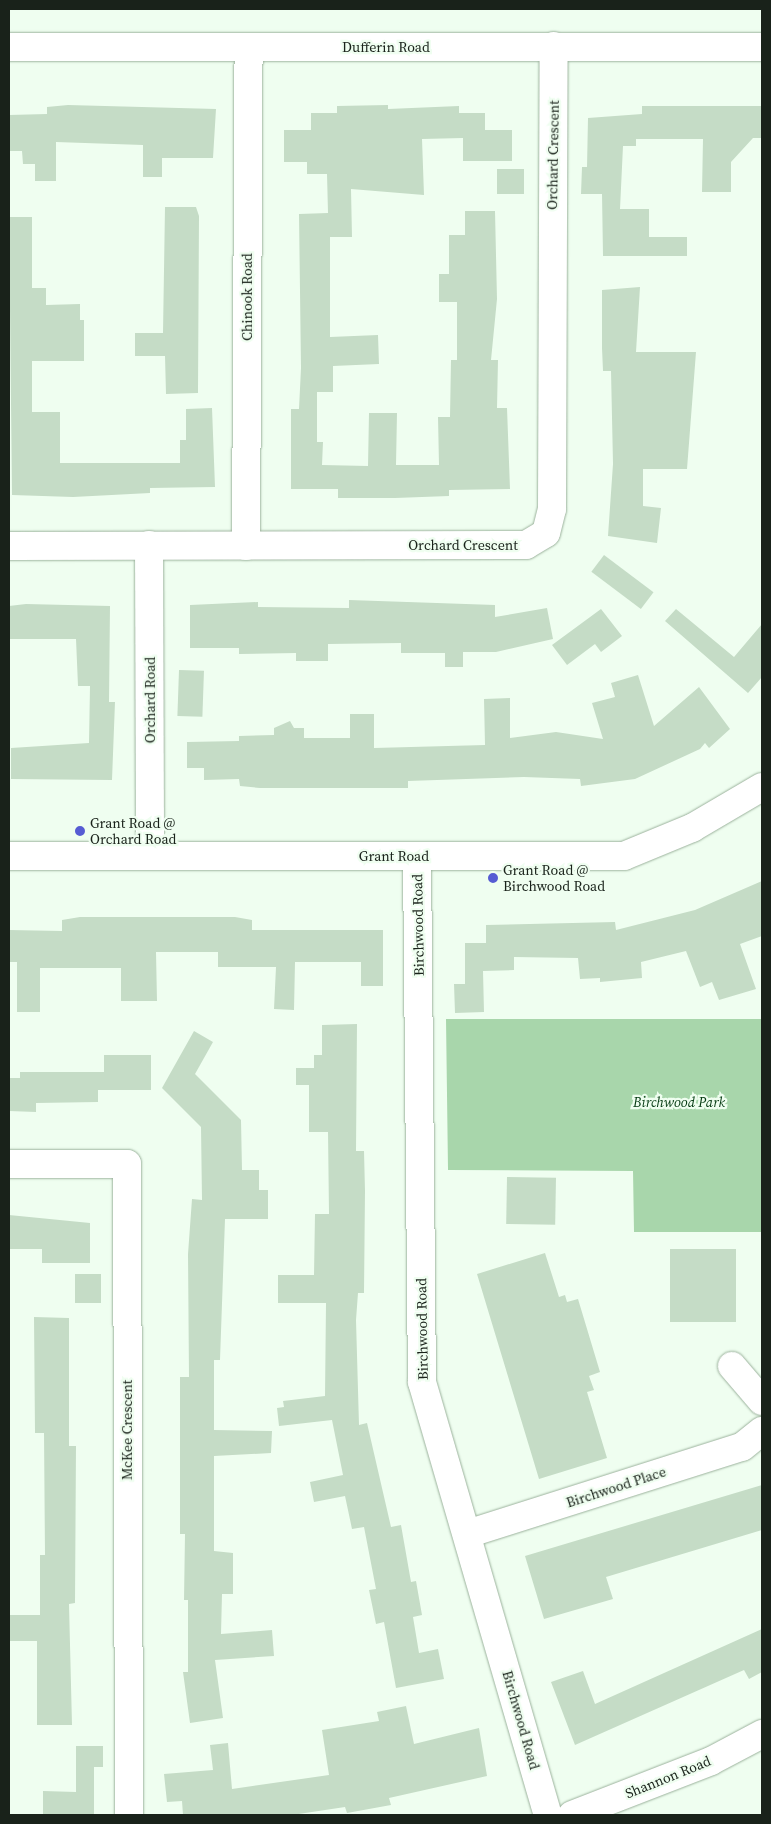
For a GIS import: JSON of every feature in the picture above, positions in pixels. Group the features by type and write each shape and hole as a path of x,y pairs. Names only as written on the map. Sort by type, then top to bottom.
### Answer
{"street":[{"name":"Orchard Crescent","path":"9,546 526,545 546,534 552,510 554,46"},
{"name":"Dufferin Road","path":"9,47 762,47"},
{"name":"Chinook Road","path":"246,546 249,48"},
{"name":"Orchard Road","path":"149,545 150,855"},
{"name":"Grant Road","path":"9,856 624,856 692,828 762,787"},
{"name":"Birchwood Road","path":"417,856 422,1382 548,1815"},
{"name":"McKee Crescent","path":"9,1164 127,1164 128,1815"},
{"path":"732,1366 762,1401"},
{"name":"Birchwood Place","path":"467,1534 742,1446 762,1431"},
{"name":"Shannon Road","path":"572,1815 711,1761 762,1734"}],"green space":[{"name":"Birchwood Park","path":"446,1019 762,1019 762,1232 634,1232 633,1171 448,1170"}],"building":[{"path":"68,105 216,109 213,158 162,158 162,177 143,177 143,145 56,142 56,181 35,181 35,164 23,164 22,151 9,151 9,115 47,114 47,107"},
{"path":"388,105 388,109 459,106 459,113 485,113 485,130 512,130 512,161 463,161 463,138 422,139 424,195 351,189 352,237 330,237 330,337 378,335 379,364 333,366 333,392 317,392 317,442 323,442 322,465 368,466 369,413 397,413 396,465 439,465 438,417 450,417 451,360 457,360 457,302 439,302 439,274 449,274 449,235 465,235 465,211 495,211 497,299 491,360 498,360 497,408 507,408 510,489 449,490 449,496 338,498 338,489 291,489 291,409 299,409 301,368 299,214 328,213 327,174 307,174 307,162 284,162 284,130 311,130 311,113 337,113 337,106"},
{"path":"642,106 762,106 762,138 753,138 731,162 731,192 702,192 703,139 636,139 636,146 623,146 620,209 649,209 649,237 687,237 687,256 603,256 602,194 581,194 582,167 587,167 588,118 642,114"},
{"path":"497,169 524,169 524,194 497,194"},
{"path":"165,207 196,207 199,216 198,393 166,394 165,356 135,356 135,333 163,333"},
{"path":"9,217 32,217 32,288 46,288 46,305 80,304 80,320 84,320 84,361 32,361 32,412 60,412 60,463 180,463 180,440 186,440 186,409 212,408 215,487 150,488 150,493 73,497 12,495"},
{"path":"640,287 636,352 696,352 687,469 643,469 643,506 661,508 657,543 608,536 613,464 611,371 603,371 602,290"},
{"path":"604,555 654,592 641,609 591,572"},
{"path":"349,600 495,605 495,617 547,608 553,639 496,652 463,652 463,667 445,667 445,653 401,653 401,643 328,644 328,661 296,661 296,653 239,654 239,648 190,648 190,605 258,602 258,607 349,608"},
{"path":"26,604 110,606 109,702 115,702 112,780 11,779 11,748 89,743 90,686 78,686 76,639 9,639 9,606"},
{"path":"601,609 622,636 601,652 595,644 567,665 552,645"},
{"path":"676,609 734,657 762,624 762,677 748,693 665,621"},
{"path":"179,670 204,671 202,717 177,716"},
{"path":"638,675 654,726 699,687 730,729 709,748 705,743 700,749 635,779 581,786 580,779 524,777 408,781 408,788 260,788 240,786 239,779 204,780 204,768 187,768 187,742 239,741 239,736 274,735 274,728 290,721 294,728 304,728 304,738 350,738 350,714 374,714 374,748 485,745 484,699 510,698 510,738 556,732 603,739 592,703 615,697 611,683"},
{"path":"762,881 762,936 740,944 756,989 719,1000 712,982 700,987 686,951 641,962 642,978 600,982 600,978 580,979 578,958 514,957 514,970 483,971 484,1012 455,1013 454,984 465,984 465,943 486,943 486,925 615,922 616,930 695,910"},
{"path":"80,917 235,917 252,920 252,930 383,930 383,986 361,986 361,962 295,962 294,1010 274,1009 276,967 218,967 218,952 156,952 157,1001 121,1001 121,968 40,968 40,1012 17,1012 17,962 9,962 9,930 62,931 62,920"},
{"path":"357,1024 356,1151 364,1151 365,1191 364,1293 358,1293 356,1320 359,1425 367,1423 391,1527 401,1525 411,1582 416,1581 422,1615 413,1617 419,1653 438,1649 444,1679 396,1688 384,1622 376,1624 369,1590 376,1589 364,1527 352,1529 345,1496 314,1502 310,1482 343,1475 332,1420 279,1426 277,1408 284,1407 283,1401 325,1396 326,1303 278,1303 278,1275 314,1275 315,1214 329,1214 328,1132 309,1132 309,1085 296,1085 296,1068 314,1068 314,1055 322,1055 322,1025"},
{"path":"194,1031 213,1042 195,1074 241,1120 242,1170 259,1170 259,1190 268,1190 268,1219 225,1219 220,1360 214,1360 214,1430 272,1431 271,1453 214,1456 214,1551 233,1553 233,1594 222,1594 221,1634 272,1630 274,1656 215,1660 223,1718 190,1723 183,1672 188,1672 188,1600 184,1600 185,1534 180,1534 180,1377 189,1377 188,1254 192,1199 202,1200 201,1127 162,1088"},
{"path":"104,1055 151,1055 151,1090 98,1090 98,1102 36,1103 36,1112 9,1111 9,1078 20,1078 20,1072 104,1072"},
{"path":"507,1177 556,1178 555,1225 506,1224"},
{"path":"9,1215 90,1223 90,1263 42,1263 42,1249 9,1249"},
{"path":"670,1249 736,1249 736,1322 670,1322"},
{"path":"545,1253 559,1297 565,1295 567,1302 578,1299 600,1372 589,1376 594,1390 587,1392 607,1458 539,1479 477,1274"},
{"path":"75,1274 101,1274 101,1303 75,1303"},
{"path":"34,1317 69,1318 69,1446 76,1446 75,1603 69,1604 72,1725 37,1725 37,1641 9,1641 9,1615 40,1615 40,1555 45,1555 44,1433 35,1433"},
{"path":"762,1485 762,1530 606,1577 613,1599 544,1619 525,1556"},
{"path":"762,1629 762,1672 749,1679 744,1670 575,1745 551,1682 583,1671 595,1704"},
{"path":"406,1706 414,1744 479,1728 487,1776 389,1798 391,1805 347,1813 345,1807 292,1815 183,1815 182,1801 167,1802 164,1774 213,1770 210,1745 228,1743 232,1789 329,1775 322,1730 379,1721 377,1712"},
{"path":"76,1746 103,1746 103,1767 94,1767 94,1815 43,1815 43,1791 76,1792"}],"place":[{"name":"Grant Road @ Orchard Road","path":"80,831"},
{"name":"Grant Road @ Birchwood Road","path":"493,878"}]}
